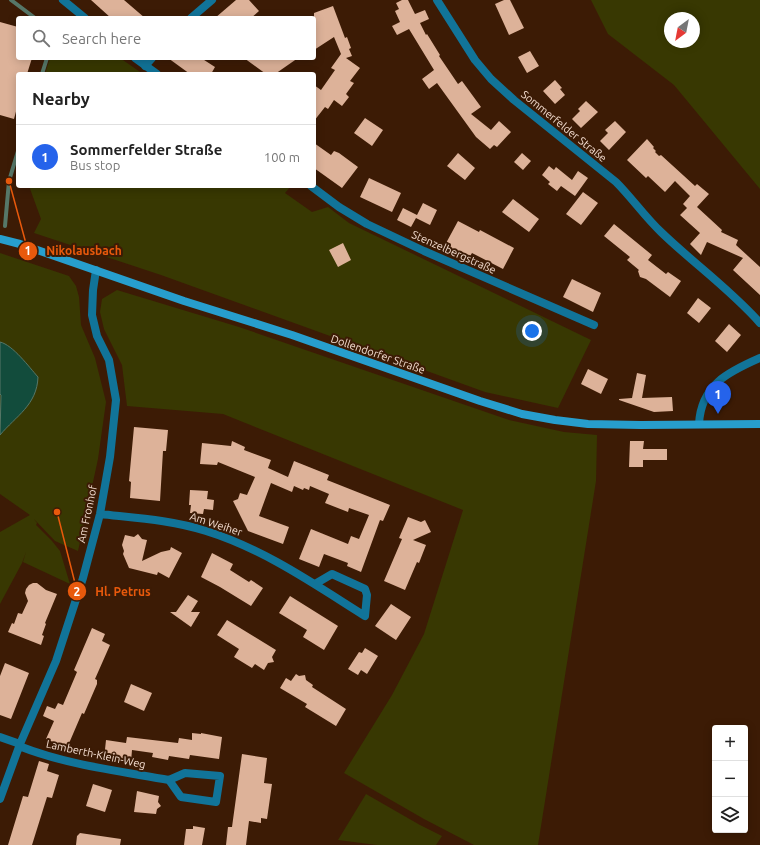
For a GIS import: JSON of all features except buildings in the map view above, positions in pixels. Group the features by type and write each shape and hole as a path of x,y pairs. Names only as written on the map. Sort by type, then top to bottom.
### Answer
{"main road":[{"name":"Dollendorfer Straße","path":"0,239 20,244 184,301 270,328 480,402 522,414 588,424 760,424"}],"street":[{"path":"63,0 83,16"},
{"path":"192,16 212,0"},
{"name":"Sommerfelder Straße","path":"437,0 471,54 491,79 514,100 616,182 660,232 727,290 760,323"},
{"path":"138,60 154,72"},
{"path":"145,66 150,60"},
{"name":"Stenzelbergstraße","path":"314,188 339,207 367,224 431,254 594,325"},
{"name":"Am Fronhof","path":"0,799 20,745 56,661 83,578 100,514 110,457 116,400 109,360 97,336 92,315 93,290 96,270"},
{"path":"699,424 702,405 707,394 718,382 733,371 760,358"},
{"name":"Am Weiher","path":"100,514 174,523 206,531 260,552 315,584 364,616 367,595 365,589 332,574 315,584"},
{"name":"Lamberth-Klein-Weg","path":"0,737 42,755 84,765 169,780"},
{"path":"185,773 220,776 216,802 181,797 169,780 185,773"}],"shaded area":[{"path":"591,0 760,0 760,189 674,85 608,34"},
{"path":"49,60 123,60 140,72 46,72"},
{"path":"30,188 289,188 285,193 312,212 328,207 349,223 591,340 558,408 485,392 161,275 34,233 41,219"},
{"path":"0,253 69,276 76,286 79,297 81,325 95,358 106,402 98,459 78,551 55,541 34,519 37,523 36,525 60,551 70,584 23,562 26,552 22,563 0,604 0,532 30,515 0,494"},
{"path":"117,290 239,327 509,420 564,432 597,435 596,481 538,845 474,845 424,819 344,773 392,695 424,634 463,510 223,414 127,406 122,365 104,329 100,312 102,299"},
{"path":"0,342 10,347 38,377 37,387 30,403 0,435 1,395"},
{"path":"366,794 442,836 436,845 377,845 338,840"}],"waterway":[{"path":"11,0 32,16"},
{"path":"43,72 46,60"},
{"path":"5,226 9,181 16,158"}],"place":[{"name":"Nikolausbach","path":"9,181"},
{"name":"Sommerfelder Straße","path":"718,414"},
{"name":"Hl. Petrus","path":"57,512"}]}
